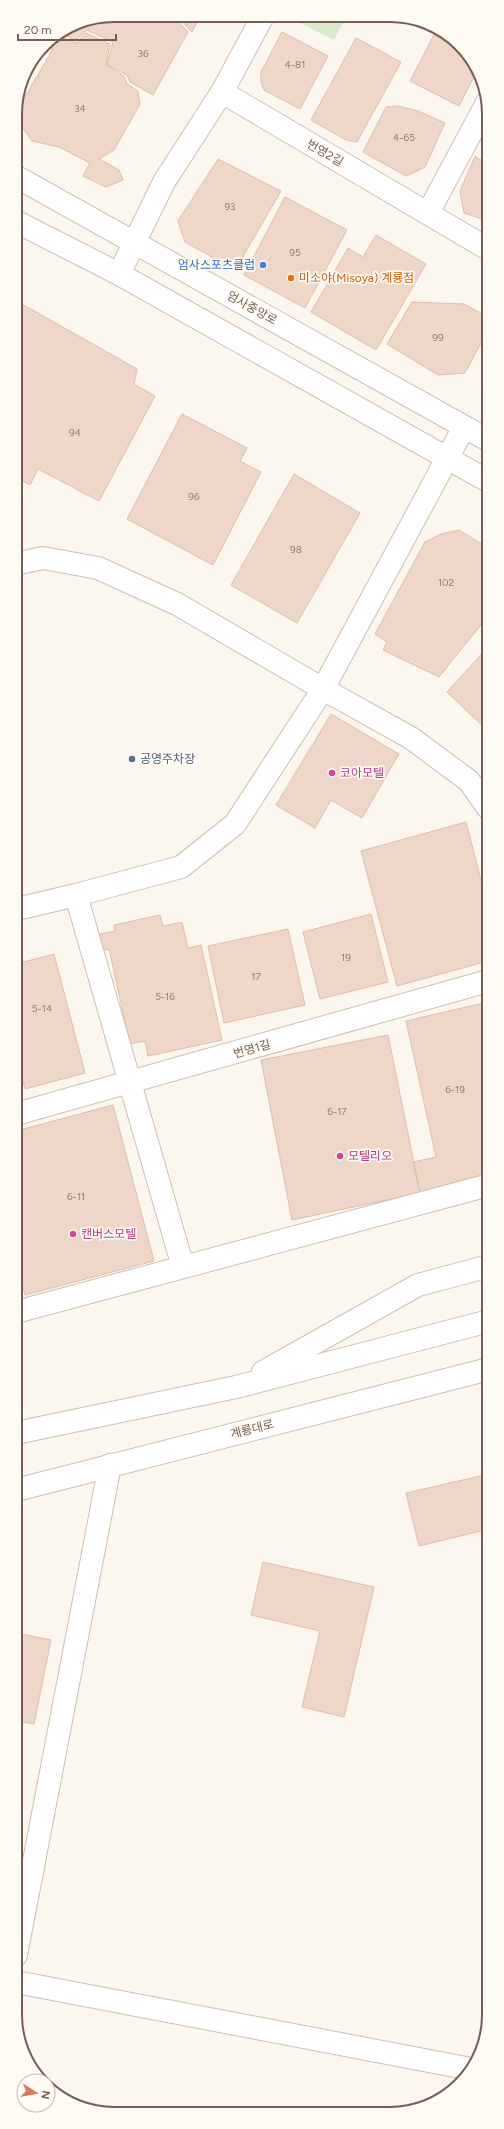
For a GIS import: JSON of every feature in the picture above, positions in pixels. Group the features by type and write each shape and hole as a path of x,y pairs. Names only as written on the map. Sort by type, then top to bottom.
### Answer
{"street":[{"path":"118,274 164,182 222,92 260,22"},
{"name":"번영2길","path":"222,92 482,244"},
{"path":"428,213 482,113"},
{"name":"엄사중앙로","path":"22,180 482,437"},
{"path":"22,225 118,274 482,478"},
{"path":"22,908 76,895 181,866 235,824 323,689 464,427"},
{"path":"22,562 43,558 98,568 177,604 323,689 411,738 469,781 482,799"},
{"path":"76,895 183,1267"},
{"name":"번영1길","path":"22,1112 482,983"},
{"path":"22,1310 482,1187"},
{"path":"236,1387 418,1285 482,1268"},
{"path":"22,1432 236,1387 482,1324"},
{"name":"계룡대로","path":"22,1488 482,1371"},
{"path":"22,1924 110,1465"},
{"path":"22,1983 465,2068"}],"green space":[{"path":"299,22 343,22 334,40"}],"building":[{"path":"108,22 179,22 188,32 153,95 130,82 127,75 107,65 113,42 87,30 75,41 66,35 90,25"},
{"path":"183,22 197,22 192,32"},
{"path":"282,32 328,56 300,109 264,90 261,82 261,72"},
{"path":"86,33 110,44 106,65 124,76 127,84 138,91 140,104 114,150 99,159 119,170 123,180 106,187 83,176 90,163 59,147 32,141 22,126 23,99 53,49 50,48 64,38 76,43"},
{"path":"435,33 455,49 463,58 474,76 459,106 410,81"},
{"path":"356,38 401,62 357,142 346,140 311,120"},
{"path":"398,106 418,111 445,123 425,167 406,176 363,152 386,107"},
{"path":"475,156 482,161 482,219 464,213 460,191"},
{"path":"218,159 281,191 235,270 185,242 178,221"},
{"path":"285,197 347,230 305,308 244,275"},
{"path":"376,235 426,264 376,350 311,312 348,248 363,257"},
{"path":"412,302 464,304 482,314 482,341 465,373 438,375 387,344"},
{"path":"22,304 137,369 134,384 155,396 99,501 38,469 30,485 22,481"},
{"path":"182,414 247,448 240,461 261,472 213,565 127,519"},
{"path":"294,474 360,513 297,623 231,585"},
{"path":"459,530 482,544 482,623 439,677 383,650 387,642 375,634 425,542 441,534"},
{"path":"482,654 482,725 447,692"},
{"path":"331,714 399,754 362,818 331,800 315,828 276,805"},
{"path":"466,822 482,884 482,963 397,986 361,851"},
{"path":"371,914 388,982 320,999 303,932"},
{"path":"160,915 163,926 182,922 188,948 201,945 222,1040 148,1056 145,1041 130,1044 109,949 99,951 95,935 115,931 114,925"},
{"path":"288,929 305,1005 224,1023 208,946"},
{"path":"54,954 85,1073 25,1089 22,1077 22,962"},
{"path":"482,1003 482,1180 420,1193 413,1162 436,1157 406,1021"},
{"path":"388,1035 420,1193 292,1220 261,1060"},
{"path":"113,1105 154,1261 25,1295 22,1284 22,1129"},
{"path":"482,1476 482,1531 419,1546 406,1493"},
{"path":"263,1562 374,1587 344,1717 302,1707 320,1631 251,1615"},
{"path":"22,1634 51,1640 34,1724 22,1722"}],"place":[{"name":"엄사스포츠클럽","path":"263,265"},
{"name":"미소야(Misoya) 계룡점","path":"291,278"},
{"name":"공영주차장","path":"132,759"},
{"name":"코아모텔","path":"332,773"},
{"name":"모텔리오","path":"340,1156"},
{"name":"캔버스모텔","path":"73,1234"}]}
